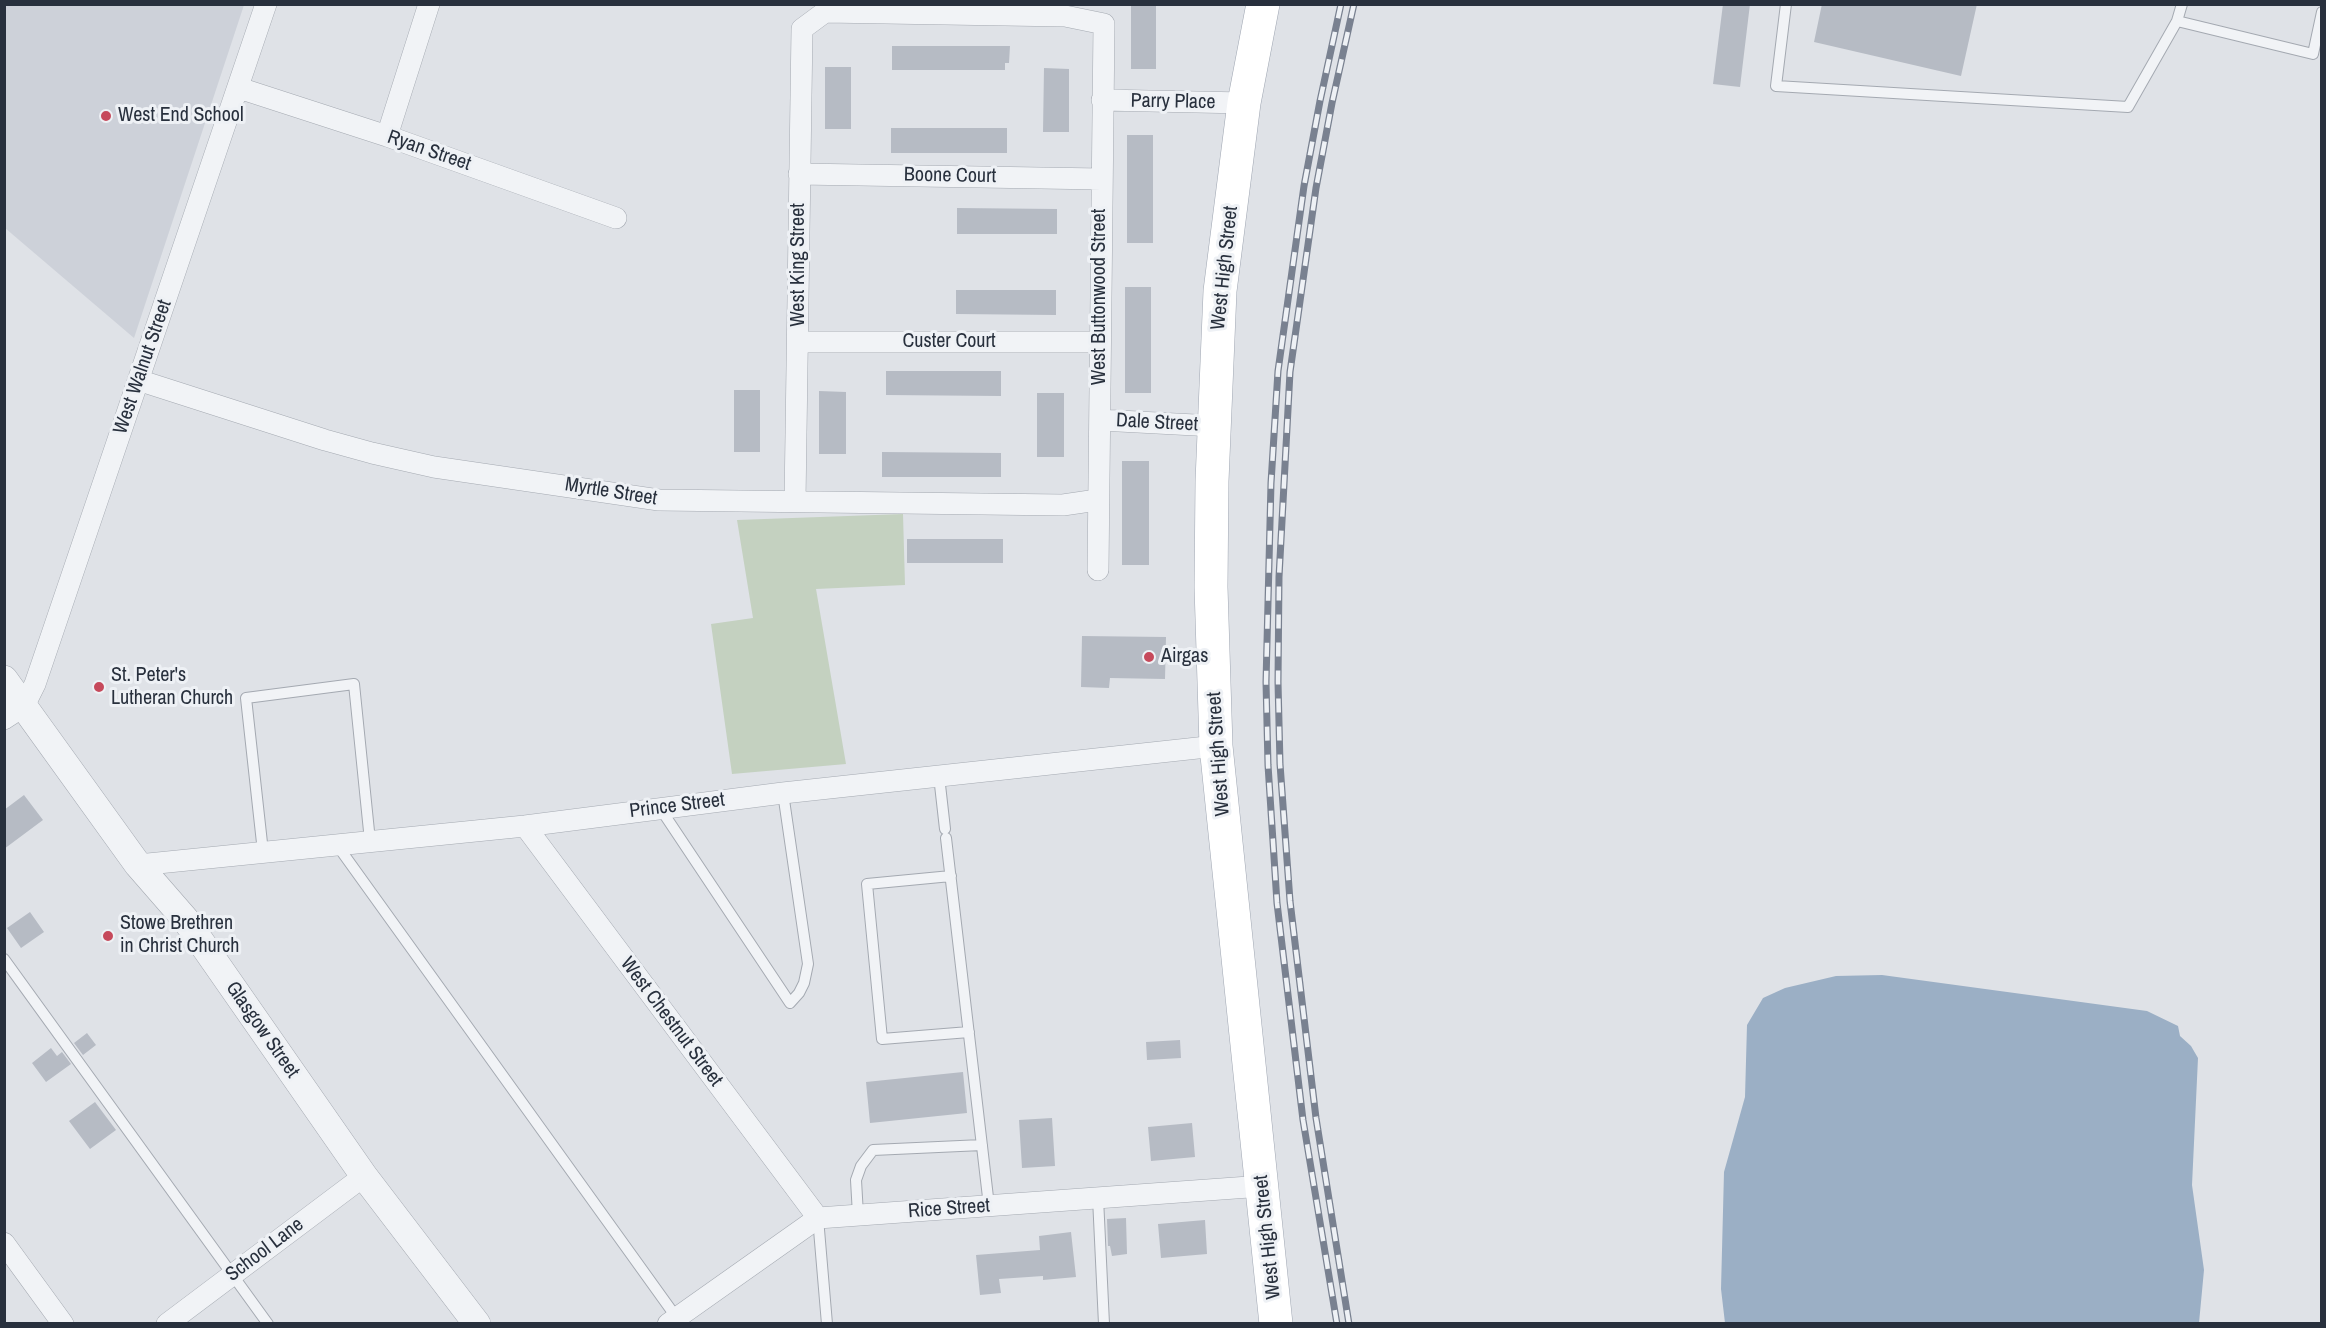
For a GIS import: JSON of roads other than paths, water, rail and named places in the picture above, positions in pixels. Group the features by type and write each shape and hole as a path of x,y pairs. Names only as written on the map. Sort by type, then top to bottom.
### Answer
{"main road":[{"name":"West High Street","path":"1263,4 1244,103 1220,291 1214,426 1211,586 1216,746 1276,1323"}],"street":[{"name":"West Walnut Street","path":"14,713 35,684 266,4"},
{"path":"387,136 429,4"},
{"name":"West Buttonwood Street","path":"802,29 825,12 1065,16 1104,24 1098,570"},
{"name":"West King Street","path":"795,501 802,29"},
{"name":"Ryan Street","path":"239,88 387,136 616,218"},
{"name":"Parry Place","path":"1102,100 1244,103"},
{"name":"Boone Court","path":"799,174 1101,179"},
{"name":"Custer Court","path":"799,342 1100,342"},
{"name":"Myrtle Street","path":"138,380 325,440 434,467 659,500 1063,505 1097,500"},
{"name":"Dale Street","path":"1100,420 1214,426"},
{"name":"Glasgow Street","path":"4,679 14,713 185,919 364,1176 477,1323"},
{"name":"Prince Street","path":"138,865 525,826 783,793 1216,746"},
{"name":"West Chestnut Street","path":"525,826 818,1218"},
{"name":"School Lane","path":"167,1323 364,1176"},
{"name":"Rice Street","path":"818,1218 1263,1186"},
{"path":"675,1322 818,1218"},
{"path":"4,1243 63,1323"}],"lane":[{"path":"1786,4 1776,86 2128,107 2177,21 2182,4"},
{"path":"2177,21 2313,54 2322,12"},
{"path":"263,852 246,698 354,684 370,841"},
{"path":"939,776 989,1206"},
{"path":"660,808 790,1003 804,983 808,964 783,793"},
{"path":"337,845 675,1322"},
{"path":"951,876 867,884 882,1039 969,1032"},
{"path":"4,959 268,1323"},
{"path":"858,1215 856,1180 861,1166 873,1150 982,1145"},
{"path":"1098,1198 1104,1323"},
{"path":"818,1218 827,1323"}],"water":[{"path":"1882,975 2147,1011 2178,1026 2180,1036 2191,1046 2198,1058 2192,1185 2204,1270 2199,1323 1725,1323 1721,1289 1724,1172 1745,1097 1747,1025 1763,998 1785,988 1836,976"}],"railway":[{"path":"1337,1324 1303,1120 1277,903 1268,765 1266,682 1271,483 1278,371 1304,186 1341,4"},
{"path":"1349,1324 1316,1118 1290,901 1280,764 1278,682 1279,577 1290,372 1316,188 1354,4"}],"place":[{"name":"West End School","path":"106,116"},
{"name":"Airgas","path":"1149,657"},
{"name":"St. Peter's Lutheran Church","path":"99,687"},
{"name":"Stowe Brethren in Christ Church","path":"108,936"}]}
